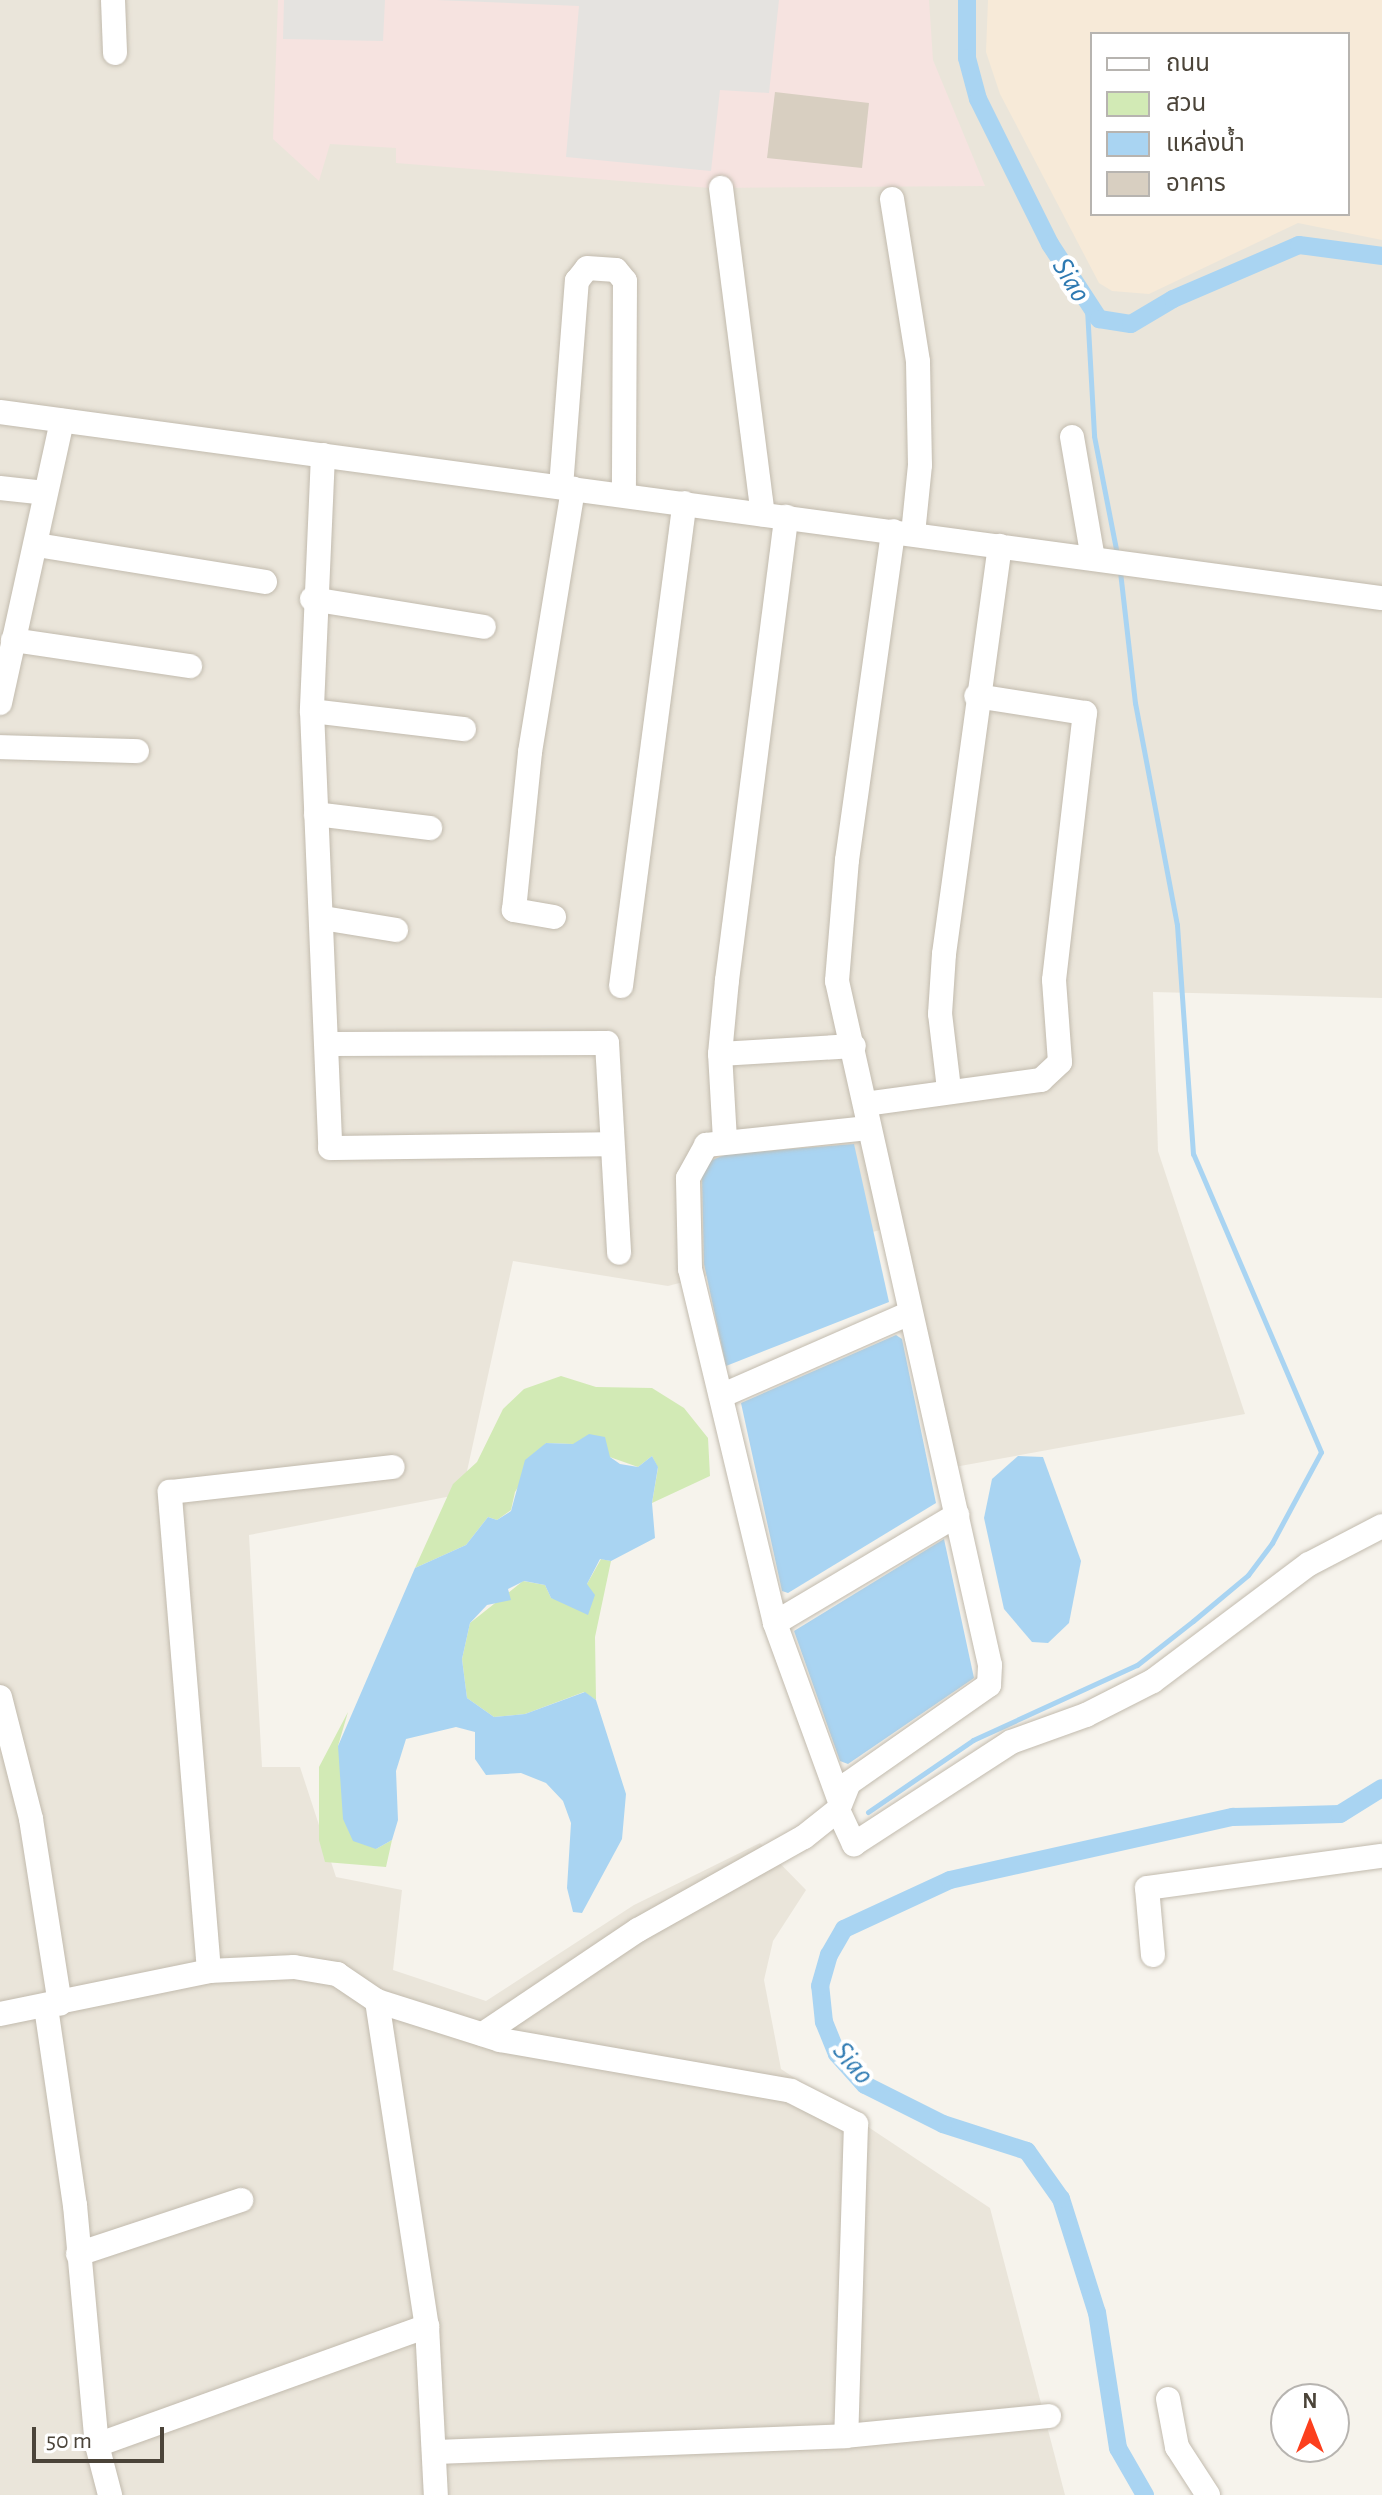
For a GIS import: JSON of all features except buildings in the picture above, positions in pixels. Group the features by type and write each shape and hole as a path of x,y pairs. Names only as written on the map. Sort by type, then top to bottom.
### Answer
{"street":[{"path":"113,0 115,53"},
{"path":"721,188 775,515 720,1054 725,1140"},
{"path":"483,2034 638,1930 732,1882 841,1816 879,1760 989,1685 990,1665 866,1116 854,1046 837,981 844,890 903,533 920,465 918,362 892,199"},
{"path":"554,917 514,910 530,752 567,487 577,281 587,268 616,270 625,281 624,495"},
{"path":"0,412 1382,598"},
{"path":"0,703 62,421"},
{"path":"1072,437 1099,559"},
{"path":"323,455 312,599 312,711 330,1044 330,1148 612,1144"},
{"path":"0,488 45,493"},
{"path":"621,986 685,503"},
{"path":"37,545 265,582"},
{"path":"949,1089 940,1014 944,954 976,696 1000,546"},
{"path":"312,599 484,627"},
{"path":"13,640 190,666"},
{"path":"976,696 1080,709 1087,726 1054,980 1058,1069 1041,1080 949,1089 866,1116 725,1140 695,1154 688,1178 690,1269 775,1623 841,1816 854,1844 1011,1742 1086,1715 1153,1681 1298,1571 1382,1526"},
{"path":"312,711 464,729"},
{"path":"0,747 137,751"},
{"path":"316,814 430,828"},
{"path":"323,918 396,930"},
{"path":"330,1044 607,1043 619,1253"},
{"path":"720,1054 854,1046"},
{"path":"721,1396 910,1313"},
{"path":"209,1971 170,1492 393,1467"},
{"path":"775,1623 957,1515"},
{"path":"0,1697 31,1819 97,2445 110,2495"},
{"path":"1153,1955 1147,1888 1382,1856"},
{"path":"0,2014 53,2006 209,1971 294,1967 337,1974 377,2001 483,2034 791,2091 856,2124 846,2436"},
{"path":"377,2001 427,2326 436,2495"},
{"path":"78,2254 241,2200"},
{"path":"97,2445 427,2326"},
{"path":"1168,2399 1177,2447 1208,2495"},
{"path":"435,2452 846,2436 1049,2416"}],"shaded area":[{"path":"0,0 1382,0 1382,998 1153,992 1158,1151 1245,1414 938,1470 880,1230 668,1286 513,1261 462,1494 249,1535 262,1767 300,1767 336,1877 402,1890 393,1970 486,2001 634,1905 760,1843 806,1890 773,1941 764,1980 781,2069 990,2208 1065,2495 0,2495"},
{"path":"278,0 929,0 933,60 985,186 710,188 396,163 396,148 330,144 319,181 273,139"},
{"path":"284,0 385,0 383,41 283,39"},
{"path":"436,0 779,0 769,93 720,90 711,171 566,157 579,6"},
{"path":"988,0 1382,0 1382,240 1298,223 1149,294 1112,291 1099,283 1000,94 986,52"}],"green space":[{"path":"561,1376 596,1387 652,1388 684,1408 708,1438 710,1476 652,1503 658,1468 652,1456 638,1467 573,1444 546,1443 515,1492 511,1510 497,1520 488,1517 466,1545 415,1568 453,1484 477,1462 503,1409 524,1389"},
{"path":"601,1559 611,1561 595,1637 596,1700 584,1692 525,1714 494,1717 467,1698 462,1659 470,1623 523,1581 545,1585 551,1598 567,1601 587,1584"},
{"path":"348,1712 338,1746 376,1849 392,1840 386,1867 325,1862 319,1840 319,1767"}],"water":[{"path":"854,1144 889,1302 726,1366 704,1264 702,1175 710,1161 727,1154"},
{"path":"896,1335 902,1339 936,1503 788,1593 782,1591 741,1403"},
{"path":"589,1434 605,1437 610,1457 620,1464 638,1467 652,1456 658,1467 652,1503 655,1538 611,1561 600,1559 587,1584 595,1595 588,1615 551,1598 545,1585 524,1581 508,1589 511,1600 487,1605 470,1623 462,1659 467,1698 494,1717 525,1714 585,1692 596,1700 626,1794 622,1839 582,1913 573,1912 567,1888 571,1823 563,1801 546,1783 521,1773 486,1775 475,1759 475,1732 456,1727 406,1739 396,1771 398,1820 392,1840 376,1849 353,1841 343,1819 338,1746 415,1568 466,1545 488,1517 497,1520 511,1511 525,1460 546,1443 573,1444"},
{"path":"1018,1456 1043,1457 1081,1561 1069,1623 1048,1643 1032,1642 1004,1609 984,1518 992,1479"},
{"path":"944,1539 974,1678 848,1764 840,1761 794,1631"}],"waterway":[{"name":"Siao","path":"967,0 967,58 978,99 1050,244 1099,319 1131,324 1173,299 1299,245 1382,256"},
{"path":"1087,309 1094,436 1117,554"},
{"path":"868,1812 973,1740 1137,1665 1193,1621 1248,1575 1272,1543 1321,1452 1193,1154 1177,925 1135,703 1120,571"},
{"name":"Siao","path":"1145,2495 1118,2448 1097,2313 1061,2199 1027,2151 943,2124 865,2085 837,2054 824,2022 820,1986 829,1955 844,1929 950,1880 1233,1817 1340,1814 1382,1788"}]}
